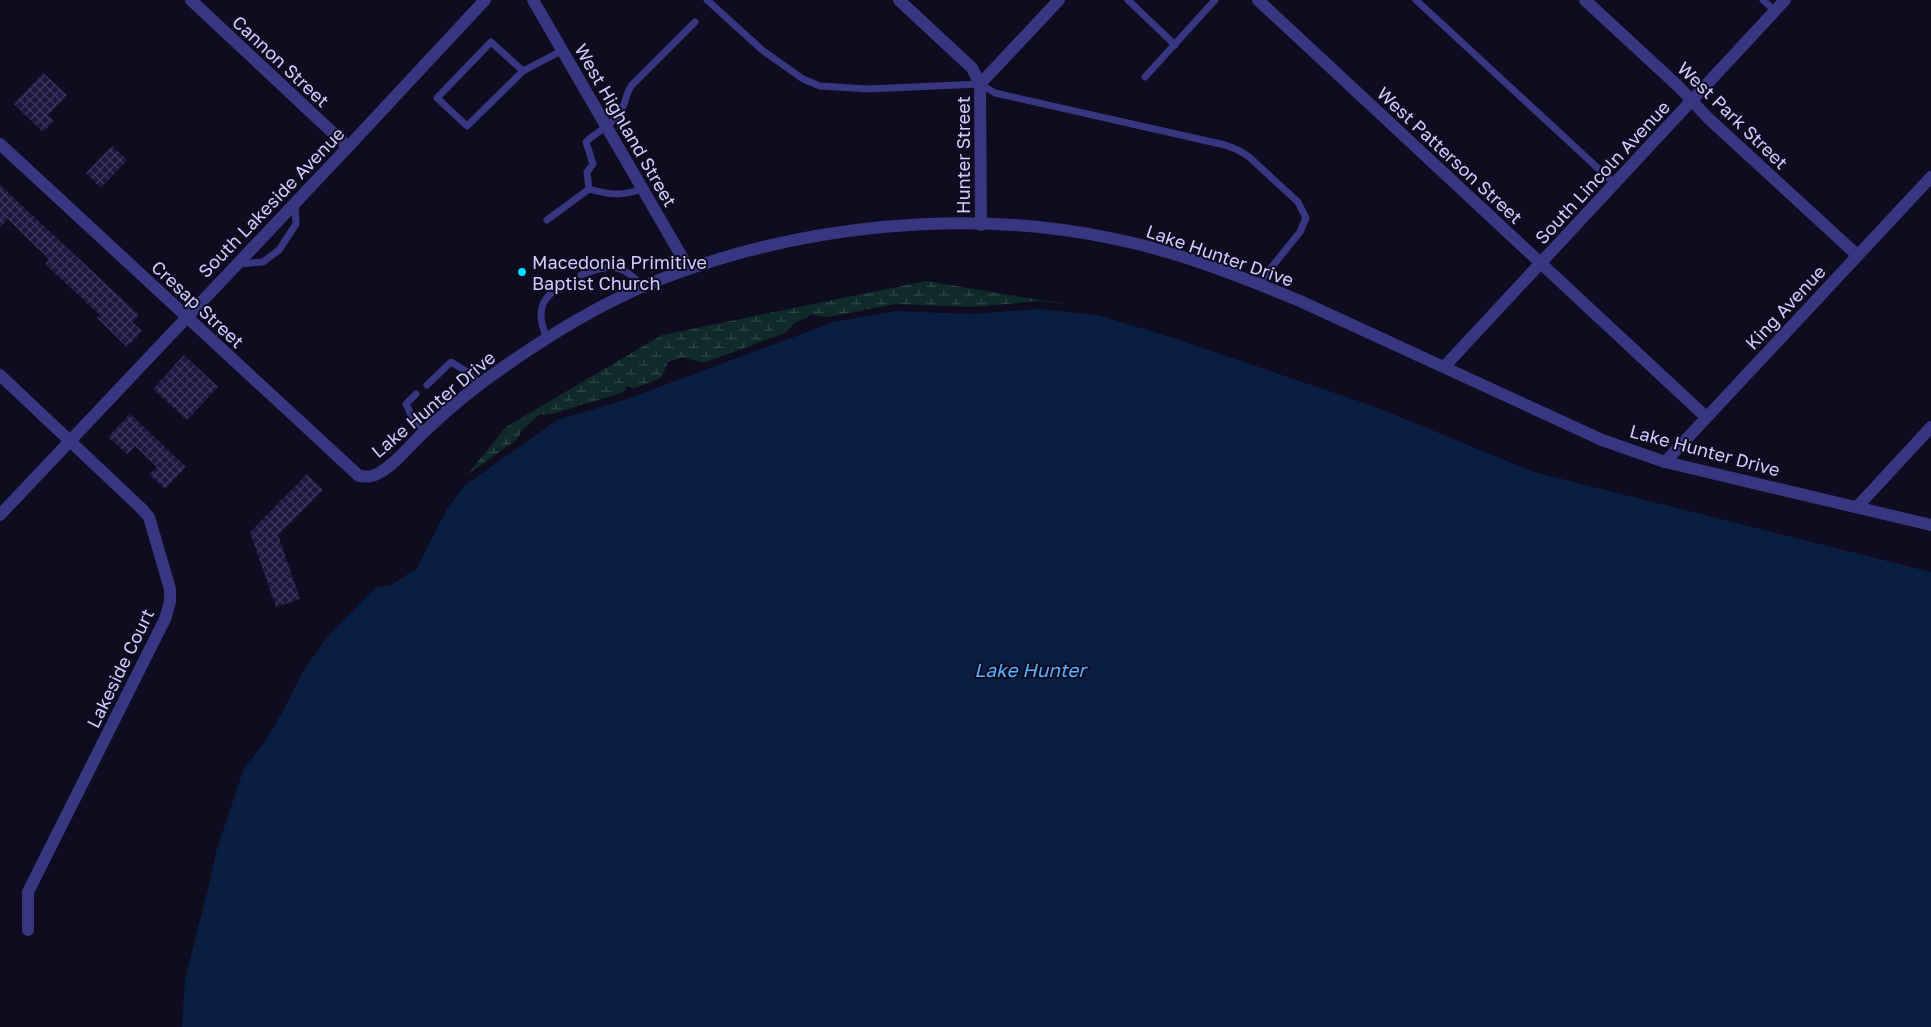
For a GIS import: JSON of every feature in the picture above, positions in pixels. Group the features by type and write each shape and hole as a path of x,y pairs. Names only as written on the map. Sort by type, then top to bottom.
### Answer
{"street":[{"name":"Cannon Street","path":"190,0 348,147"},
{"name":"South Lakeside Avenue","path":"0,515 485,0"},
{"name":"West Highland Street","path":"533,0 689,269"},
{"name":"Hunter Street","path":"899,0 972,68 980,84 981,224"},
{"path":"980,84 1059,0"},
{"name":"West Patterson Street","path":"1258,0 1706,418"},
{"name":"West Park Street","path":"1585,0 1693,101 1708,118 1857,255"},
{"name":"South Lincoln Avenue","path":"1444,367 1785,0"},
{"name":"Cresap Street","path":"2,151 354,472 359,476 368,477 378,474"},
{"name":"King Avenue","path":"1665,462 1931,176"},
{"name":"Lake Hunter Drive","path":"378,474 389,466 425,431 506,365 591,312 643,287 689,269 795,239 873,228 942,223 981,224 1051,229 1115,239 1188,258 1258,284 1602,440 1665,462 1931,524"},
{"name":"Lakeside Court","path":"0,375 71,440 149,517 170,588 170,602 165,619 28,892 28,930"},
{"path":"1857,507 1931,427"}],"lane":[{"path":"707,0 762,50 802,79 820,86 868,89 980,84 995,93 1224,145 1238,150 1248,156 1298,202 1306,218 1300,232 1258,284"},
{"path":"1128,0 1175,45"},
{"path":"1145,77 1215,0"},
{"path":"1416,0 1615,184"},
{"path":"1763,0 1775,11"},
{"path":"589,189 587,172 594,164 586,142 607,126 622,110 626,95 632,85 695,22"},
{"path":"523,71 491,42 436,98 467,126 523,71 563,50"},
{"path":"547,220 589,189 612,194 627,194 643,189"},
{"path":"237,264 263,262 279,250 296,224 295,203"},
{"path":"581,275 613,266 633,275 643,287"},
{"path":"547,338 541,325 540,315 546,295 568,281"},
{"path":"426,385 451,362 468,373 480,386"},
{"path":"416,394 406,404 414,421 425,431"}],"green space":[{"path":"926,281 1065,304 1039,301 972,307 896,304 828,317 810,315 794,324 785,333 703,363 683,357 668,362 661,378 635,388 627,386 624,392 552,414 539,415 524,428 516,440 467,475 506,427 662,335"}],"water":[{"name":"Lake Hunter","path":"1038,309 1098,315 1173,338 1373,406 1534,472 1931,572 1931,1027 182,1027 185,979 216,852 244,768 266,740 303,671 329,635 375,588 391,585 417,568 448,507 464,486 557,420 624,400 834,322 896,311 971,314"}],"building":[{"path":"43,73 67,95 48,115 54,121 43,132 14,104"},
{"path":"112,146 127,160 101,188 86,173"},
{"path":"0,185 139,315 132,322 142,331 127,347 97,318 100,315 45,264 49,259 8,219 0,227"},
{"path":"184,355 218,387 187,420 153,389"},
{"path":"130,414 186,467 165,489 149,474 157,467 135,446 127,454 108,437"},
{"path":"307,474 323,490 278,535 300,599 276,607 250,532"}],"place":[{"name":"Macedonia Primitive Baptist Church","path":"522,272"}]}
